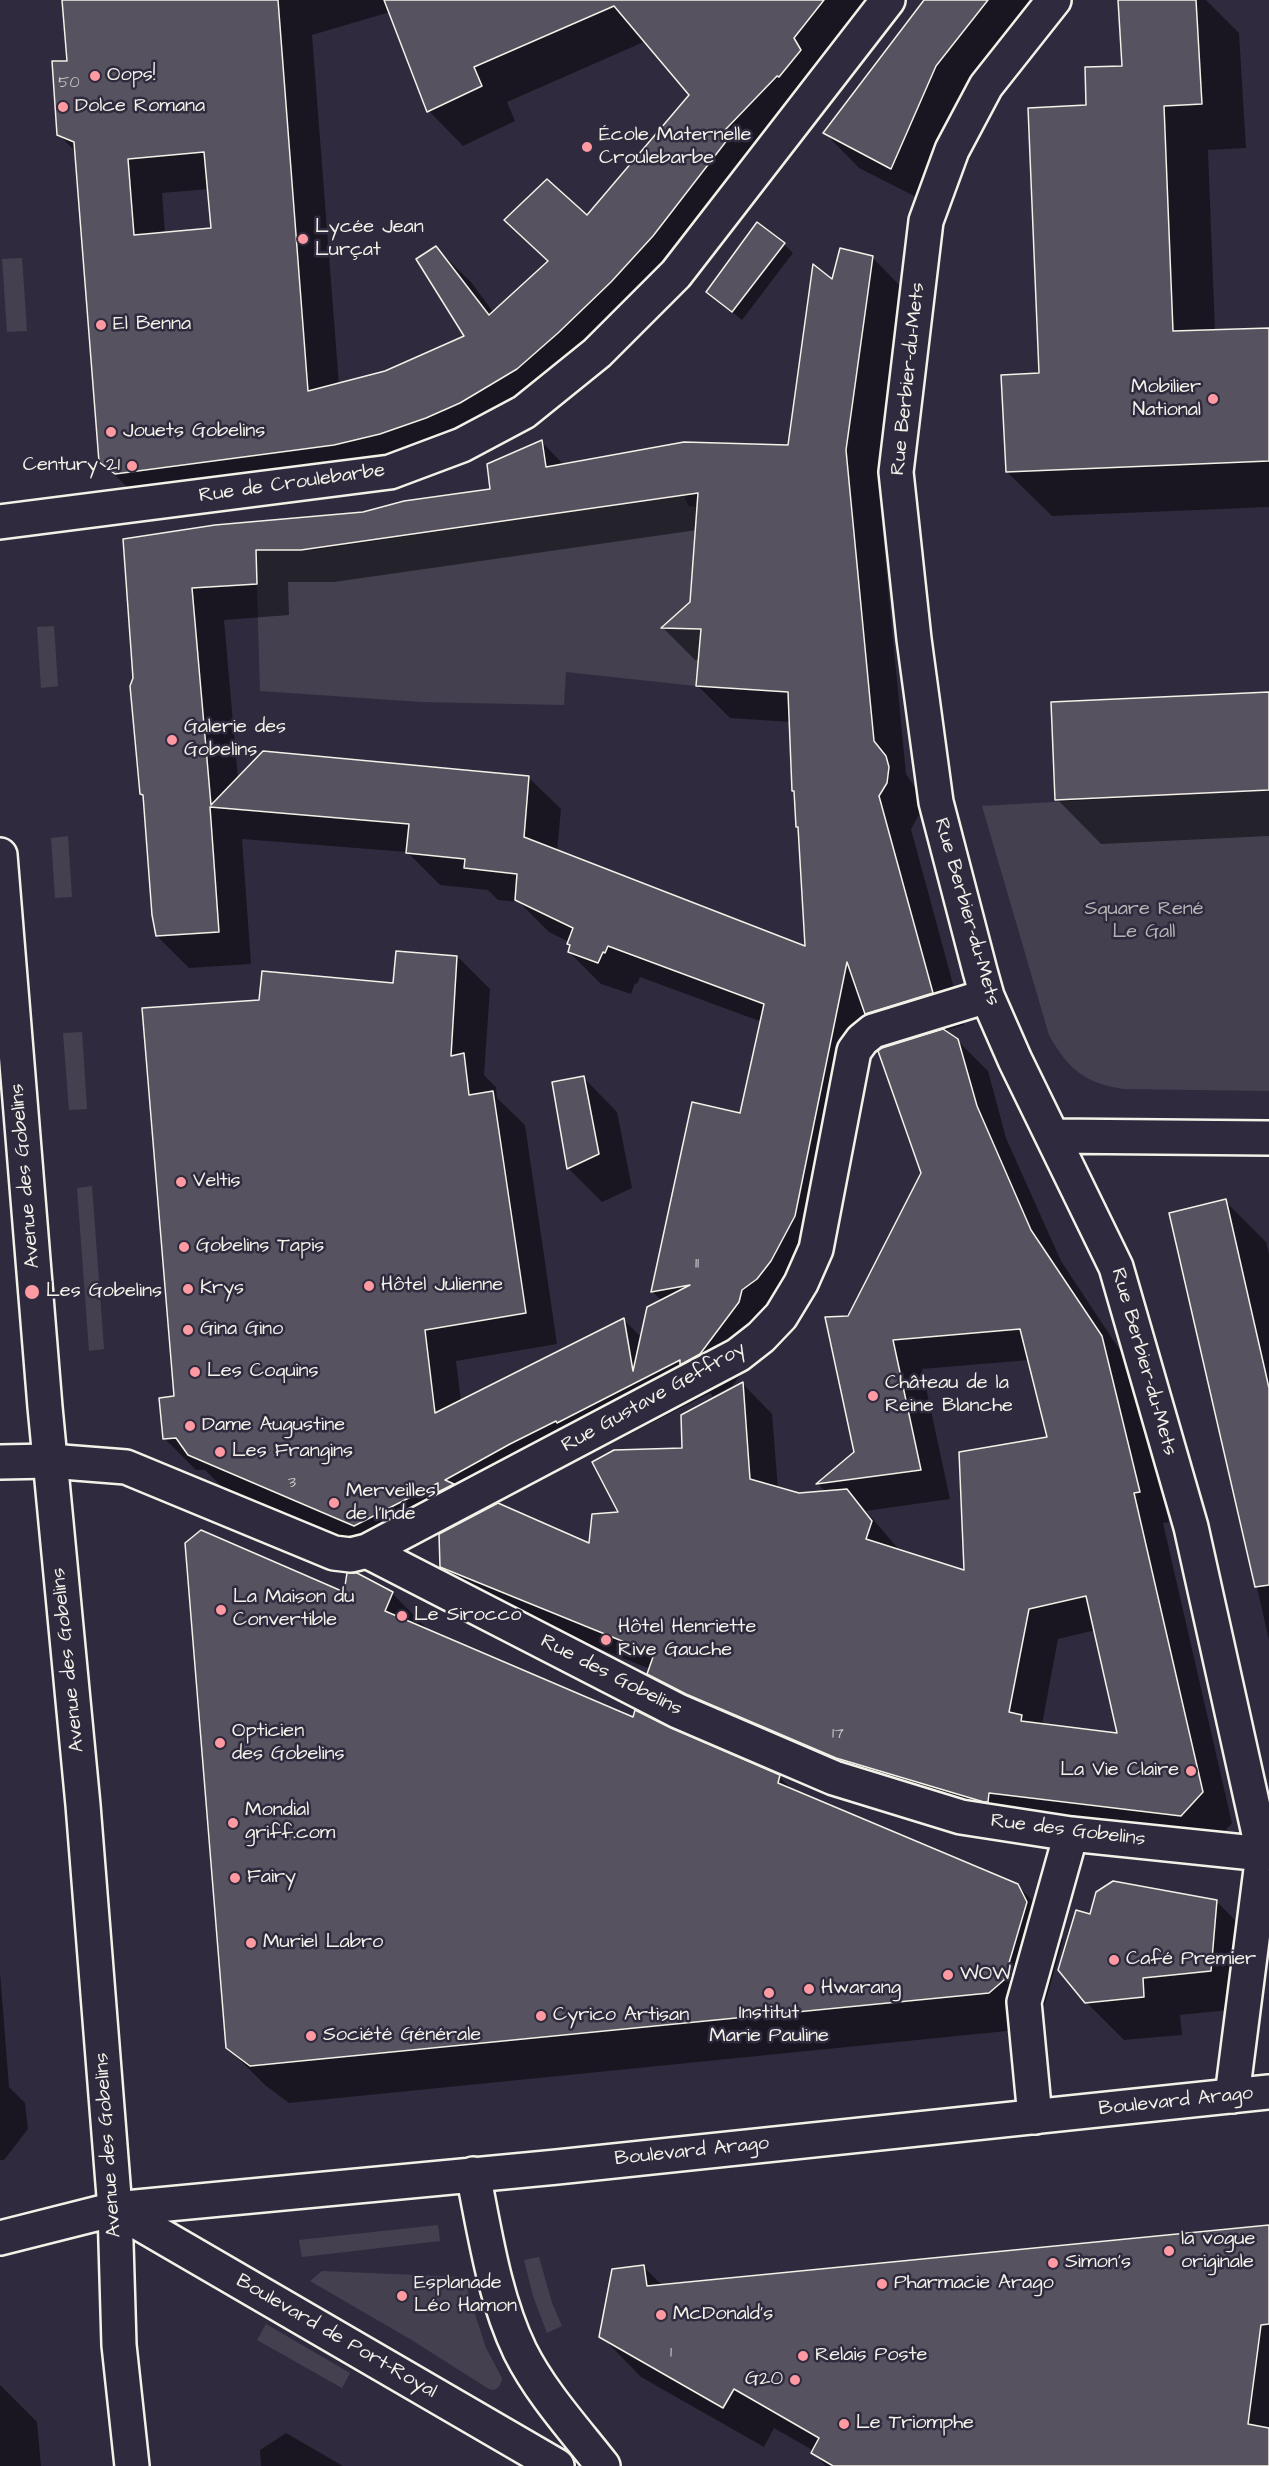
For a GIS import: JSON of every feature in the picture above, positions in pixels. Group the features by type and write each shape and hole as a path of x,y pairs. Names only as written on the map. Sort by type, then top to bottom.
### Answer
{"street":[{"name":"Rue de Croulebarbe","path":"0,522 390,472 462,445 524,412 597,352 676,274 888,0"},
{"name":"Rue Berbier-du-Mets","path":"1054,0 986,86 951,150 926,221 896,472 914,639 936,802 987,996 1015,1060 1116,1267 1191,1527 1266,1867 1232,2096"},
{"name":"Avenue des Gobelins","path":"0,855 50,1461 83,1805 115,2209 119,2345 132,2466"},
{"name":"Rue Gustave Geffroy","path":"367,1551 738,1355 761,1337 781,1316 801,1283 816,1249 854,1051 873,1031 987,996"},
{"path":"1053,1136 1269,1138"},
{"path":"0,1462 50,1461 126,1467 334,1553 351,1555 367,1551"},
{"name":"Rue des Gobelins","path":"367,1551 678,1711 834,1778 961,1817 1266,1867"},
{"path":"1035,2118 1024,2002 1071,1834"},
{"name":"Boulevard Arago","path":"0,2238 115,2209 1035,2118 1269,2092"},
{"path":"473,2174 488,2248 506,2318 520,2352 547,2394 603,2466"},
{"name":"Boulevard de Port-Royal","path":"115,2209 557,2466"}],"green space":[{"path":"22,258 27,331 7,332 2,259"},
{"path":"684,495 688,506 697,507 690,602 701,629 696,686 566,672 564,705 422,702 260,691 255,521 293,518 293,550 314,550"},
{"path":"54,626 58,686 41,688 37,627"},
{"name":"Square René Le Gall","path":"1269,790 1269,1091 1123,1089 1088,1078 1063,1057 1049,1035 982,806"},
{"path":"68,836 72,897 55,898 51,838"},
{"path":"82,1032 87,1109 69,1110 63,1033"},
{"path":"92,1186 104,1349 89,1351 77,1188"},
{"path":"438,2225 440,2241 302,2257 299,2240"},
{"path":"539,2257 552,2303 562,2326 547,2333 533,2296 524,2260"},
{"path":"322,2271 463,2277 486,2348 502,2378 500,2386 494,2390 489,2389 410,2339 310,2281"},
{"path":"266,2324 350,2373 342,2388 257,2340"}],"building":[{"path":"62,0 278,0 308,391 385,371 464,336 416,259 436,246 489,315 548,261 504,220 547,179 587,215 689,95 614,6 474,67 482,86 427,112 384,0 824,0 794,38 801,50 779,77 777,76 726,129 731,135 653,236 611,282 517,369 460,403 380,434 334,445 115,474 99,462 74,142 57,135 52,61 67,61","holes":["204,152 211,228 134,235 128,159"]},
{"path":"924,0 988,0 936,66 891,169 823,133"},
{"name":"Mobilier National","path":"1118,0 1196,0 1202,104 1164,106 1173,331 1269,328 1269,461 1006,472 1001,375 1039,373 1028,108 1086,105 1085,67 1122,66"},
{"path":"757,222 785,243 732,312 706,292"},
{"path":"840,248 873,256 846,450 874,741 886,756 889,767 887,783 879,796 933,993 865,1014 847,962 795,1216 771,1261 757,1279 742,1290 739,1302 700,1354 680,1365 680,1360 557,1423 556,1421 510,1444 445,1480 454,1484 438,1492 438,1483 354,1526 188,1455 176,1438 163,1439 159,1398 174,1396 142,1008 259,1000 262,971 393,983 396,951 457,956 451,1056 464,1053 469,1095 493,1091 526,1313 425,1330 435,1413 624,1318 633,1371 647,1307 690,1285 651,1292 692,1102 740,1113 764,1004 608,946 598,963 568,952 570,945 567,944 573,928 515,900 517,874 464,868 465,859 406,853 409,824 210,807 219,932 156,936 152,915 143,795 140,794 130,686 133,678 123,539 215,525 363,512 404,501 490,489 487,464 542,440 546,467 684,442 788,445 813,264 832,279","holes":["698,493 690,602 661,628 701,629 696,686 788,692 792,791 794,791 796,827 798,827 805,946 524,837 529,776 263,751 211,805 192,588 257,584 256,550 301,550"]},
{"path":"1269,692 1269,790 1055,800 1051,702"},
{"path":"943,1029 958,1039 977,1106 1031,1230 1102,1336 1140,1492 1134,1493 1203,1792 1181,1816 989,1793 988,1802 984,1802 836,1758 686,1694 647,1674 654,1654 440,1567 439,1534 498,1503 589,1543 592,1514 618,1512 592,1462 614,1450 682,1448 681,1415 743,1382 750,1479 799,1493 847,1489 872,1521 866,1539 964,1570 959,1452 1047,1437 1020,1329 893,1340 921,1470 816,1484 854,1452 825,1317 848,1316 921,1173 878,1051","holes":["1086,1596 1117,1733 1021,1721 1022,1715 1009,1712 1029,1609"]},
{"path":"584,1076 599,1154 567,1169 552,1082"},
{"path":"1226,1199 1269,1388 1269,1585 1255,1587 1169,1213"},
{"path":"201,1530 344,1592 347,1573 357,1573 393,1592 385,1611 633,1717 635,1710 780,1775 778,1783 1018,1884 1027,1902 1004,1980 989,1993 250,2066 226,2048 185,1543"},
{"path":"1113,1881 1217,1900 1211,1971 1143,1978 1144,1997 1085,2003 1058,1970 1076,1910 1090,1914 1096,1892"},
{"path":"1269,2225 1269,2324 1261,2325 1248,2424 1269,2428 1269,2466 833,2466 811,2453 819,2438 734,2389 723,2408 599,2337 612,2269 644,2265 647,2286"}],"place":[{"name":"Oops!","path":"95,76"},
{"name":"Dolce Romana","path":"63,107"},
{"name":"École Maternelle Croulebarbe","path":"587,147"},
{"name":"Lycée Jean Lurçat","path":"303,239"},
{"name":"El Benna","path":"101,325"},
{"name":"Mobilier National","path":"1213,399"},
{"name":"Jouets Gobelins","path":"111,432"},
{"name":"Century 21","path":"132,466"},
{"name":"Galerie des Gobelins","path":"172,740"},
{"name":"Veltis","path":"181,1182"},
{"name":"Gobelins Tapis","path":"184,1247"},
{"name":"Hôtel Julienne","path":"369,1286"},
{"name":"Krys","path":"188,1289"},
{"name":"Les Gobelins","path":"32,1292"},
{"name":"Gina Gino","path":"188,1330"},
{"name":"Les Coquins","path":"195,1372"},
{"name":"Château de la Reine Blanche","path":"873,1396"},
{"name":"Dame Augustine","path":"190,1426"},
{"name":"Les Frangins","path":"220,1452"},
{"name":"Merveilles de l'Inde","path":"334,1503"},
{"name":"La Maison du Convertible","path":"221,1610"},
{"name":"Le Sirocco","path":"402,1616"},
{"name":"Hôtel Henriette Rive Gauche","path":"606,1640"},
{"name":"Opticien des Gobelins","path":"220,1743"},
{"name":"La Vie Claire","path":"1191,1771"},
{"name":"Mondial griff.com","path":"233,1823"},
{"name":"Fairy","path":"235,1878"},
{"name":"Muriel Labro","path":"251,1943"},
{"name":"Café Premier","path":"1114,1960"},
{"name":"WOW","path":"948,1975"},
{"name":"Hwarang","path":"809,1989"},
{"name":"Institut Marie Pauline","path":"769,1993"},
{"name":"Cyrico Artisan","path":"541,2016"},
{"name":"Société Générale","path":"311,2036"},
{"name":"la vogue originale","path":"1169,2251"},
{"name":"Simon's","path":"1053,2263"},
{"name":"Pharmacie Arago","path":"882,2284"},
{"name":"Esplanade Léo Hamon","path":"402,2296"},
{"name":"McDonald's","path":"661,2315"},
{"name":"Relais Poste","path":"803,2356"},
{"name":"G20","path":"795,2380"},
{"name":"Le Triomphe","path":"844,2424"}]}
